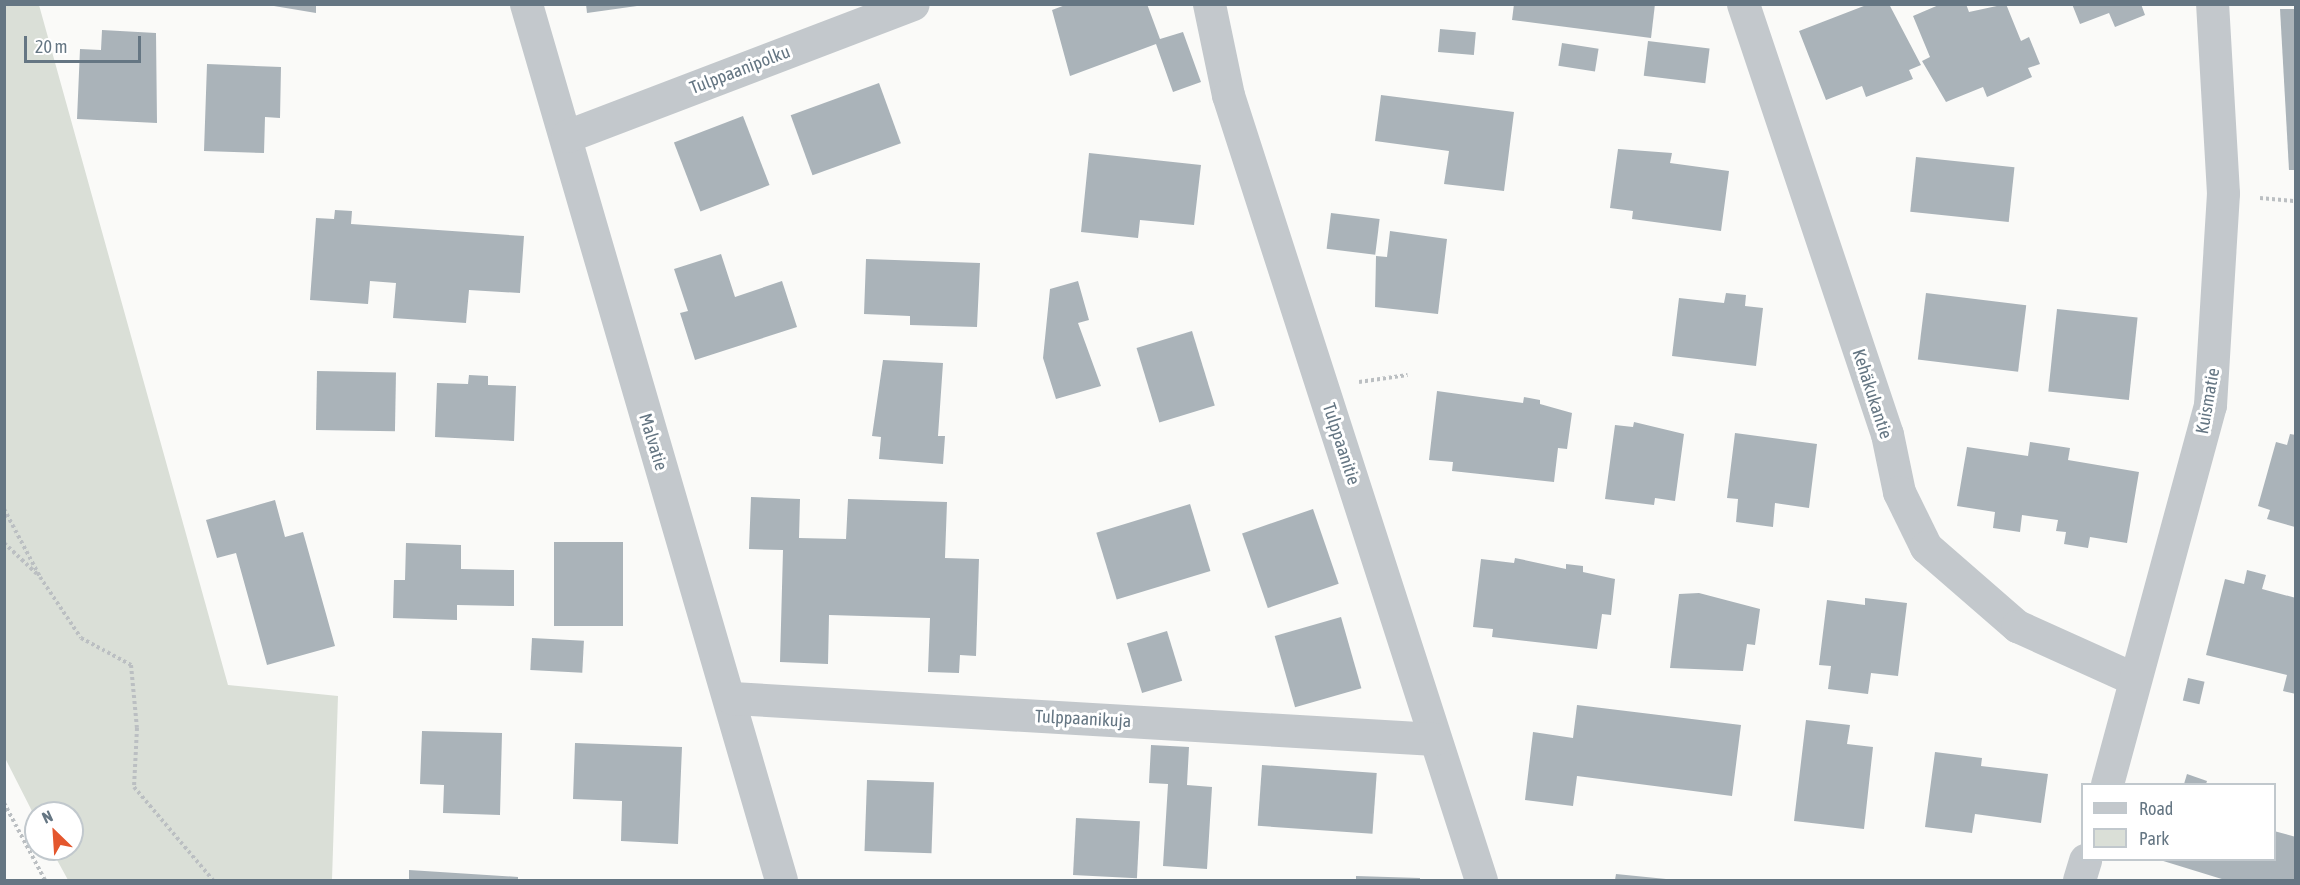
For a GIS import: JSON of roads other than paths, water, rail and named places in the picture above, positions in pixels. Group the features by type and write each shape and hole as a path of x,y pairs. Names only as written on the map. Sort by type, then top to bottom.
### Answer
{"street":[{"name":"Malvatie","path":"526,4 567,136 633,380 732,698 781,880"},
{"name":"Tulppaanipolku","path":"567,136 913,4"},
{"name":"Tulppaanitie","path":"1209,4 1228,95 1481,880"},
{"name":"Kehäkukantie","path":"1743,4 1887,434 1899,492 1926,547 2017,626 2132,678"},
{"name":"Kuismatie","path":"2107,783 2132,678 2182,519 2210,405 2223,193 2212,4"},
{"name":"Tulppaanikuja","path":"732,698 1435,739"},
{"path":"2079,880 2085,861"}]}
